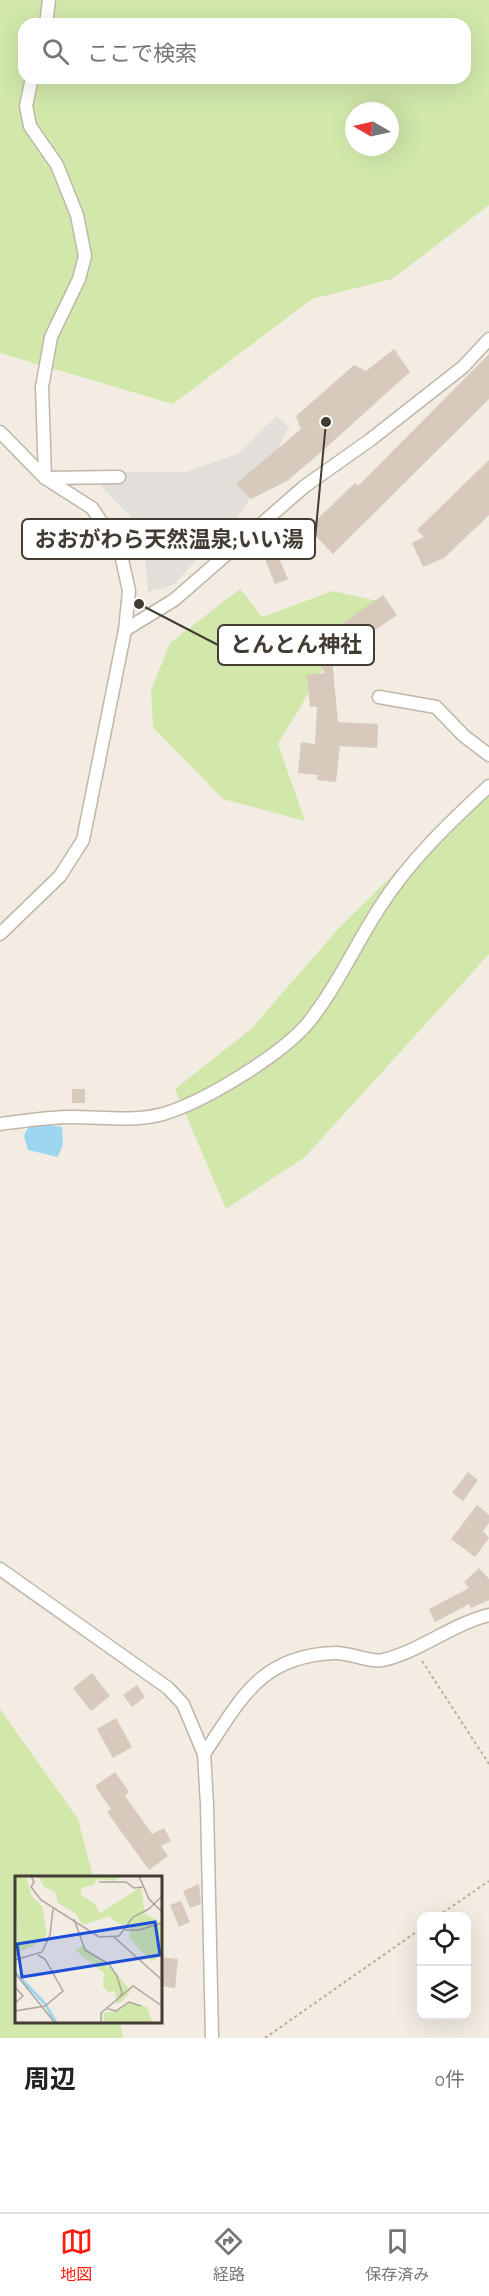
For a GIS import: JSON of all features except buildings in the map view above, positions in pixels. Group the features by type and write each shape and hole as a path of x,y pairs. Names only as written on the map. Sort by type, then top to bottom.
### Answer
{"street":[{"path":"47,18 49,0"},
{"path":"31,84 26,106 30,126 57,165 77,215 85,256 79,279 51,337 42,387 45,478"},
{"path":"125,630 174,600 305,486 370,440 463,367 489,339"},
{"path":"0,432 45,478 92,508 120,550 129,591 125,630 83,840 60,876 0,934"},
{"path":"45,478 119,477"},
{"path":"379,697 436,707 464,736 489,755"},
{"path":"0,1124 71,1117 138,1118 162,1114 239,1077 283,1046 308,1023 346,968 379,908 403,874 437,835 489,786"},
{"path":"0,1569 168,1688 183,1704 204,1754 212,2038"},
{"path":"204,1754 241,1699 262,1676 285,1663 311,1654 342,1652 381,1660 414,1649 472,1620 489,1616"}],"path":[{"path":"414,1649 489,1764"},
{"path":"445,1912 489,1881"},
{"path":"265,2038 417,1932"}],"green space":[{"path":"0,0 489,0 489,205 392,279 312,299 173,404 0,353"},
{"path":"240,589 262,617 333,591 378,601 347,629 278,744 305,821 223,799 153,727 151,690 170,643"},
{"path":"489,793 489,954 305,1157 226,1209 175,1089 251,1029 338,929 431,837"},
{"path":"0,1709 78,1819 93,1876 15,1876 15,2023 120,2023 123,2038 0,2038"}],"shaded area":[{"path":"277,416 289,428 242,512 173,585 148,592 143,530 103,488 99,472 186,472 237,454"}],"water":[{"path":"36,1123 62,1127 63,1144 58,1157 28,1150 24,1136 28,1127"}],"place":[{"name":"おおがわら天然温泉;いい湯","path":"326,422"},
{"name":"とんとん神社","path":"139,604"}]}
